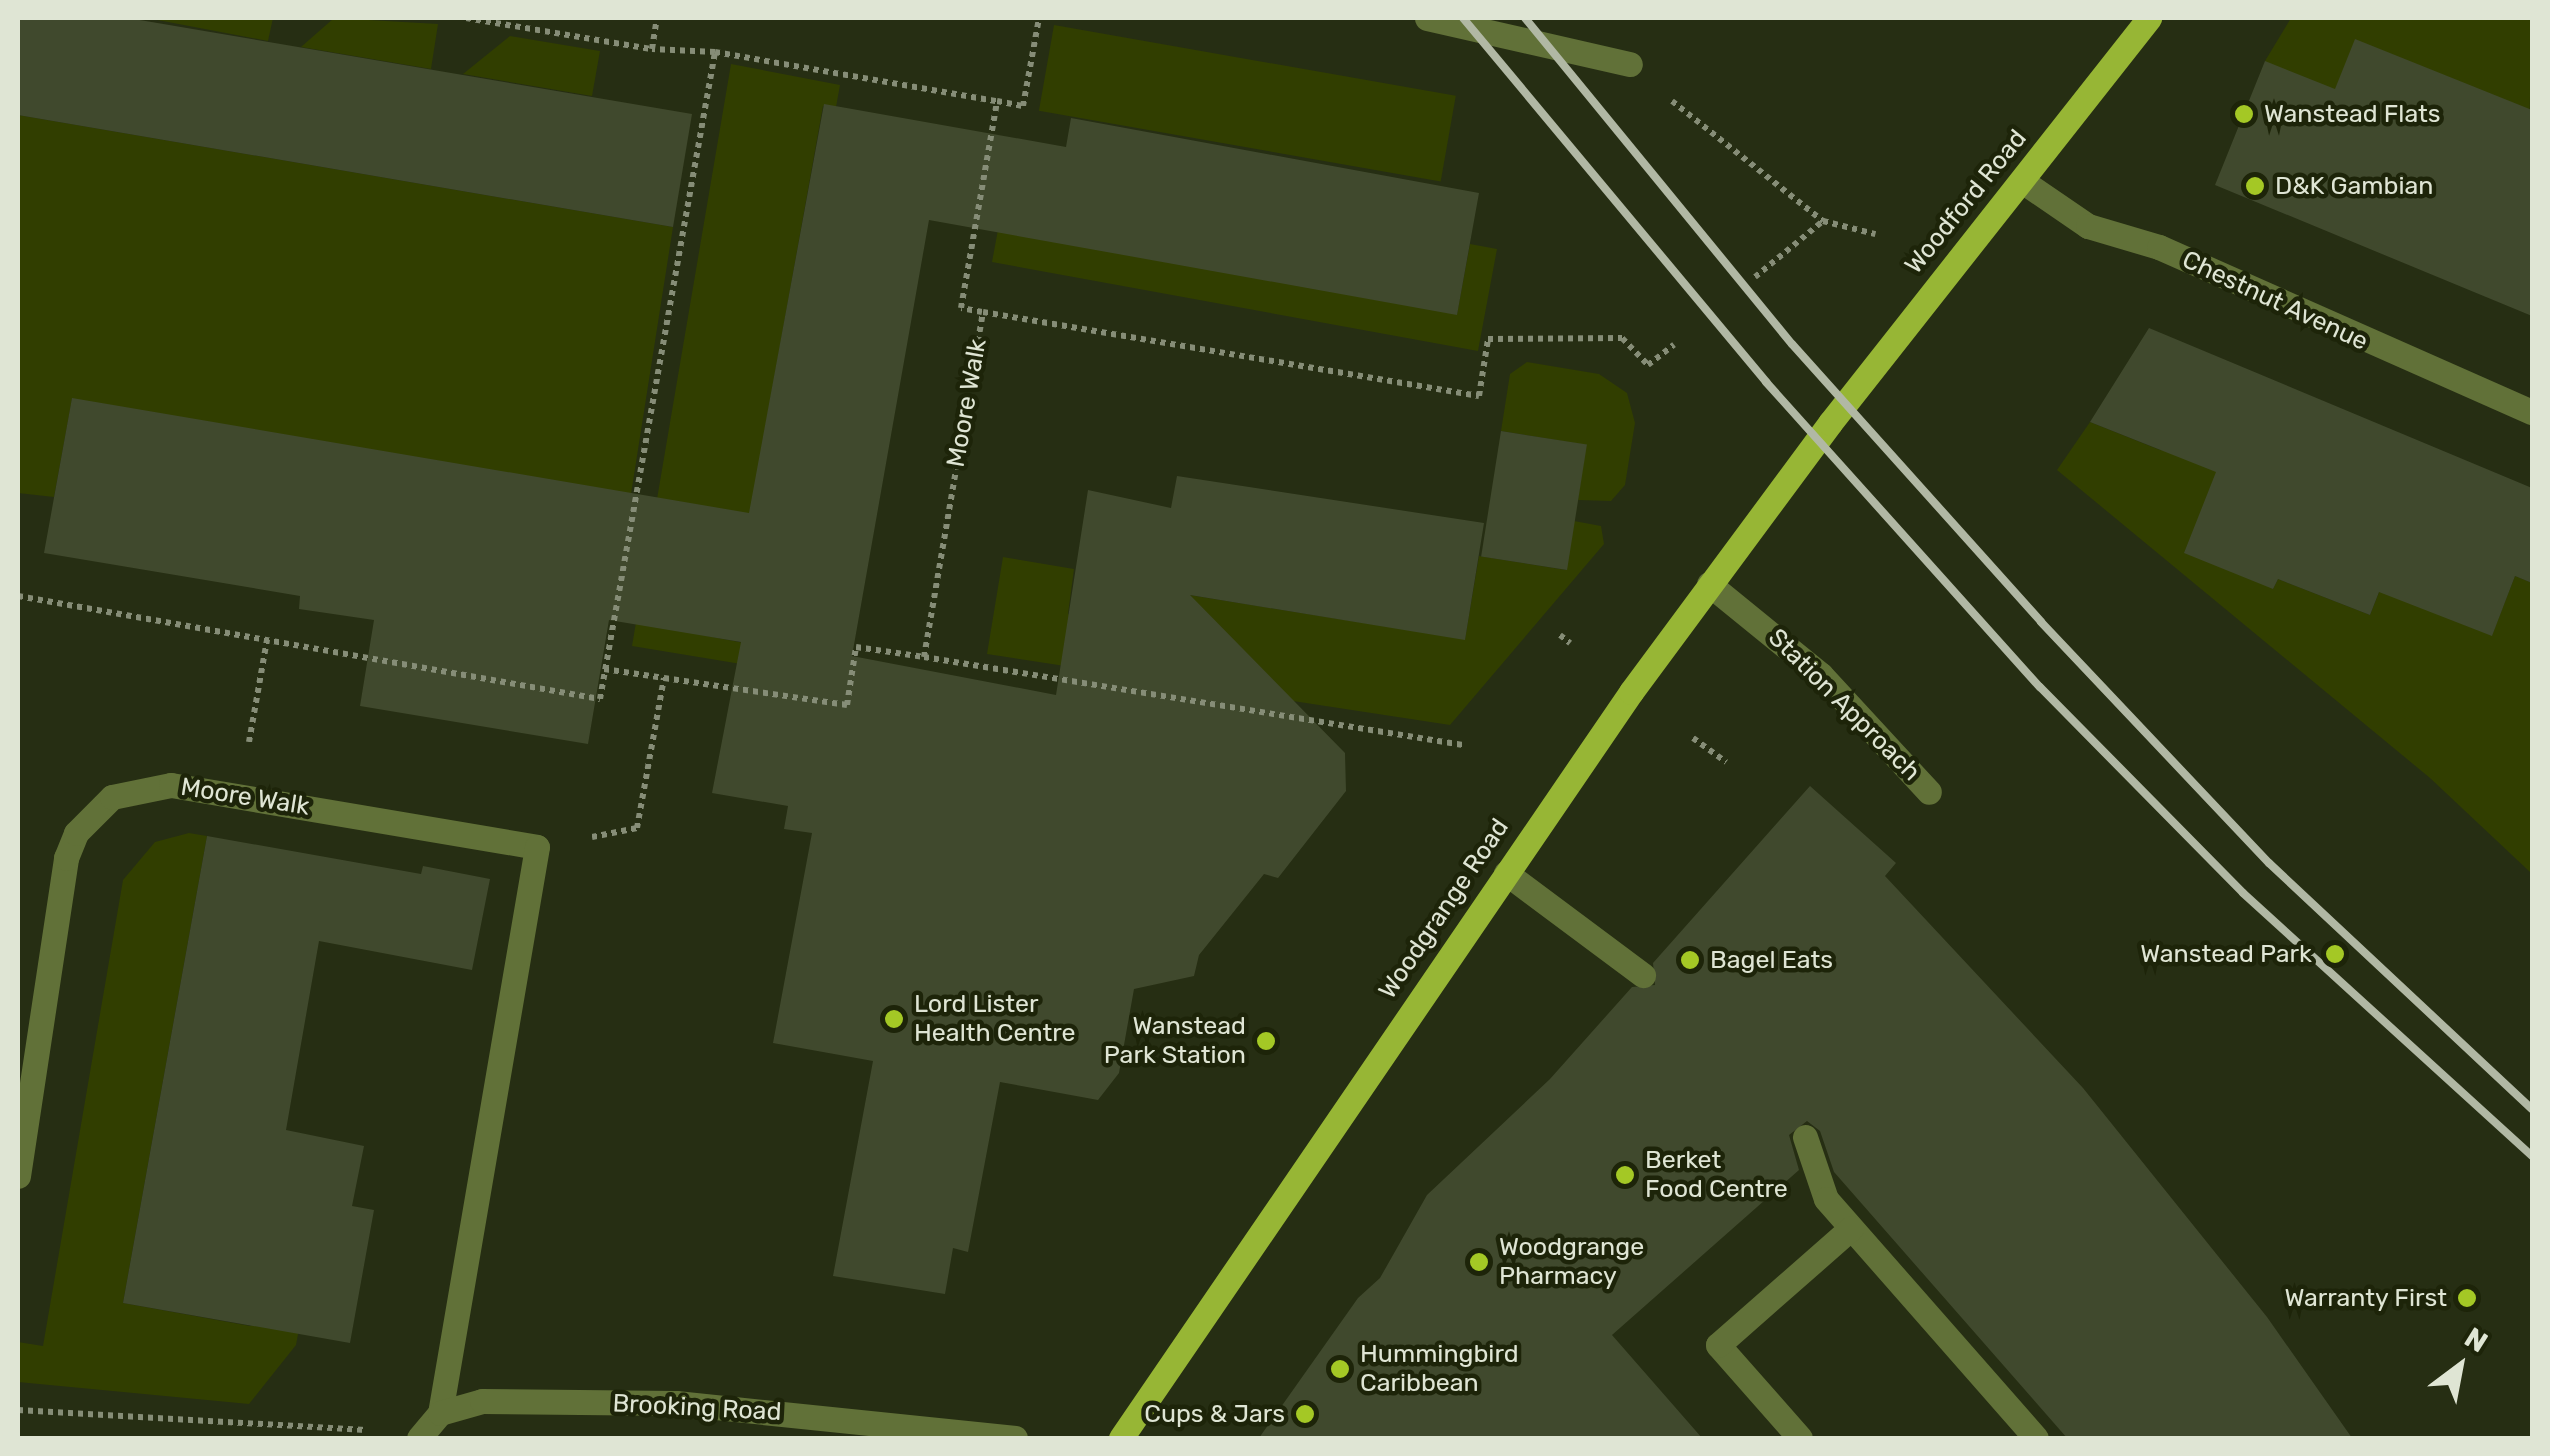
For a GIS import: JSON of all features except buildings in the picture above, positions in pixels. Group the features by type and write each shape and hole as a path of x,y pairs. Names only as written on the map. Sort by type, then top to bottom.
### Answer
{"main road":[{"name":"Woodford Road","path":"1830,424 2149,18"},
{"name":"Woodgrange Road","path":"1121,1438 1506,873 1710,584 1830,424"}],"street":[{"path":"1427,18 1630,64"},
{"name":"Chestnut Avenue","path":"2022,182 2088,226 2159,247 2532,412"},
{"name":"Station Approach","path":"1710,584 1821,675 1929,792"},
{"name":"Moore Walk","path":"18,1176 66,858 76,834 112,797 142,786 240,796 536,848"},
{"path":"420,1438 440,1413 536,848"},
{"path":"1506,873 1643,975"},
{"path":"1805,1137 1826,1199 2036,1438"},
{"path":"1800,1438 1718,1345 1851,1228"},
{"name":"Brooking Road","path":"440,1413 482,1401 676,1403 1015,1438"}],"path":[{"path":"466,18 652,50 714,52 1023,106 1039,18"},
{"path":"652,50 657,18"},
{"path":"18,596 600,698 714,52"},
{"path":"1630,64 1823,221 1875,234"},
{"path":"983,312 960,308 997,101"},
{"path":"1755,277 1823,221"},
{"name":"Moore Walk","path":"924,657 983,312 1480,396 1488,340 1622,338 1648,365 1674,345"},
{"path":"1560,635 1570,642"},
{"path":"240,796 267,640"},
{"path":"604,668 847,706 856,647 1463,744"},
{"path":"536,848 636,828 664,678"},
{"path":"1693,738 1726,762"},
{"path":"18,1410 329,1432 384,1429 440,1413"}],"green space":[{"path":"147,18 273,18 268,41"},
{"path":"334,18 438,24 431,69 301,47"},
{"path":"2291,18 2532,18 2529,136 2321,125 2265,61"},
{"path":"1054,25 1456,96 1441,182 1039,111"},
{"path":"510,36 600,51 592,96 463,74"},
{"path":"731,64 840,85 836,107 823,106 743,552 697,634 744,643 741,664 632,646"},
{"path":"18,115 673,227 631,494 72,399 54,497 18,493"},
{"path":"1010,165 1179,264 1457,314 1470,244 1497,249 1478,351 992,262"},
{"path":"1527,362 1599,374 1627,393 1635,423 1625,485 1611,501 1578,500 1586,445 1501,431 1510,374"},
{"path":"2090,422 2160,450 2223,456 2273,589 2278,579 2370,615 2403,532 2492,635 2515,576 2532,583 2530,872 2430,778 2057,470"},
{"path":"1574,521 1601,526 1604,544 1450,725 987,654 1003,557 1074,569 1068,614 1152,627 1158,590 1465,639 1479,556 1566,570"},
{"path":"189,833 207,836 123,1303 250,1326 305,1296 296,1345 249,1404 18,1382 18,1342 43,1346 123,880 155,842"}],"railway":[{"path":"1463,18 1766,382 2040,687 2243,893 2532,1156"},
{"path":"1525,18 1792,344 2041,622 2269,863 2532,1109"}],"place":[{"name":"Wanstead Flats","path":"2244,114"},
{"name":"D&K Gambian","path":"2255,186"},
{"name":"Wanstead Park","path":"2335,954"},
{"name":"Bagel Eats","path":"1690,960"},
{"name":"Lord Lister Health Centre","path":"894,1019"},
{"name":"Wanstead Park Station","path":"1266,1041"},
{"name":"Berket Food Centre","path":"1625,1175"},
{"name":"Woodgrange Pharmacy","path":"1479,1262"},
{"name":"Warranty First","path":"2467,1298"},
{"name":"Hummingbird Caribbean","path":"1340,1369"},
{"name":"Cups & Jars","path":"1305,1414"}]}
